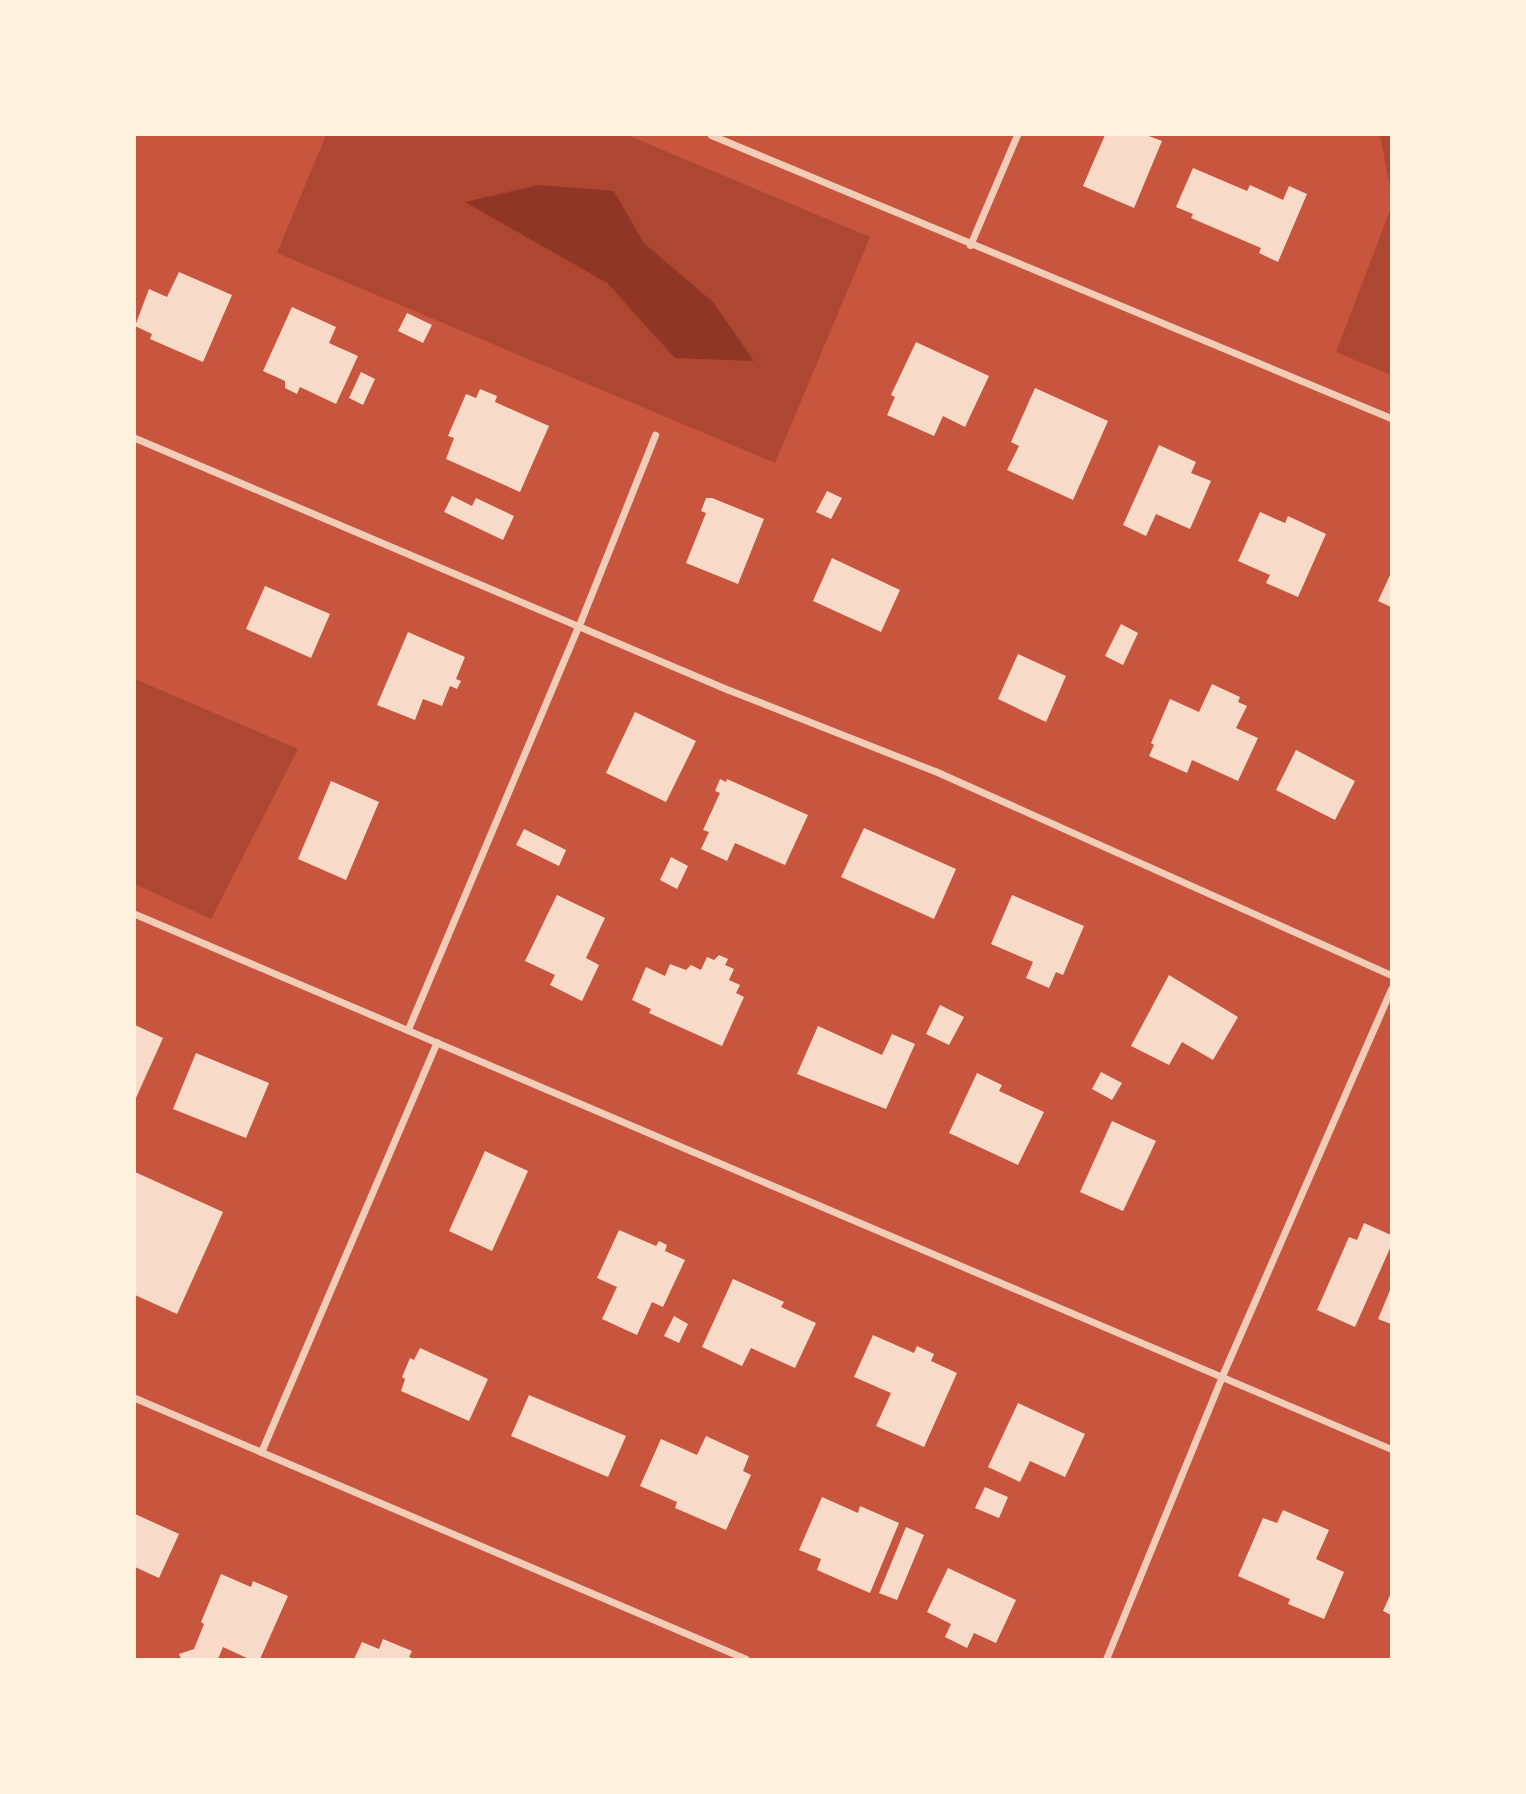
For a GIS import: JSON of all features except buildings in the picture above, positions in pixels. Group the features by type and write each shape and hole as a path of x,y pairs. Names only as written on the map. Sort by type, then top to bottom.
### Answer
{"street":[{"path":"711,135 1391,418"},
{"path":"970,245 1017,135"},
{"path":"408,1029 579,625 655,435"},
{"path":"135,438 729,690 947,777 1391,975"},
{"path":"135,914 1391,1449"},
{"path":"1106,1659 1221,1378 1391,988"},
{"path":"261,1452 437,1042"},
{"path":"135,1398 746,1659"}],"shaded area":[{"path":"326,135 627,135 870,237 775,463 277,253","holes":["614,191 644,243 713,302 675,357 607,283 466,202"]},
{"path":"1380,135 1391,135 1391,192"},
{"path":"539,185 614,191 644,243 713,302 754,361 675,358 607,283 465,202"},
{"path":"1391,208 1391,375 1336,352"},
{"path":"135,679 298,749 211,919 135,884"}]}
